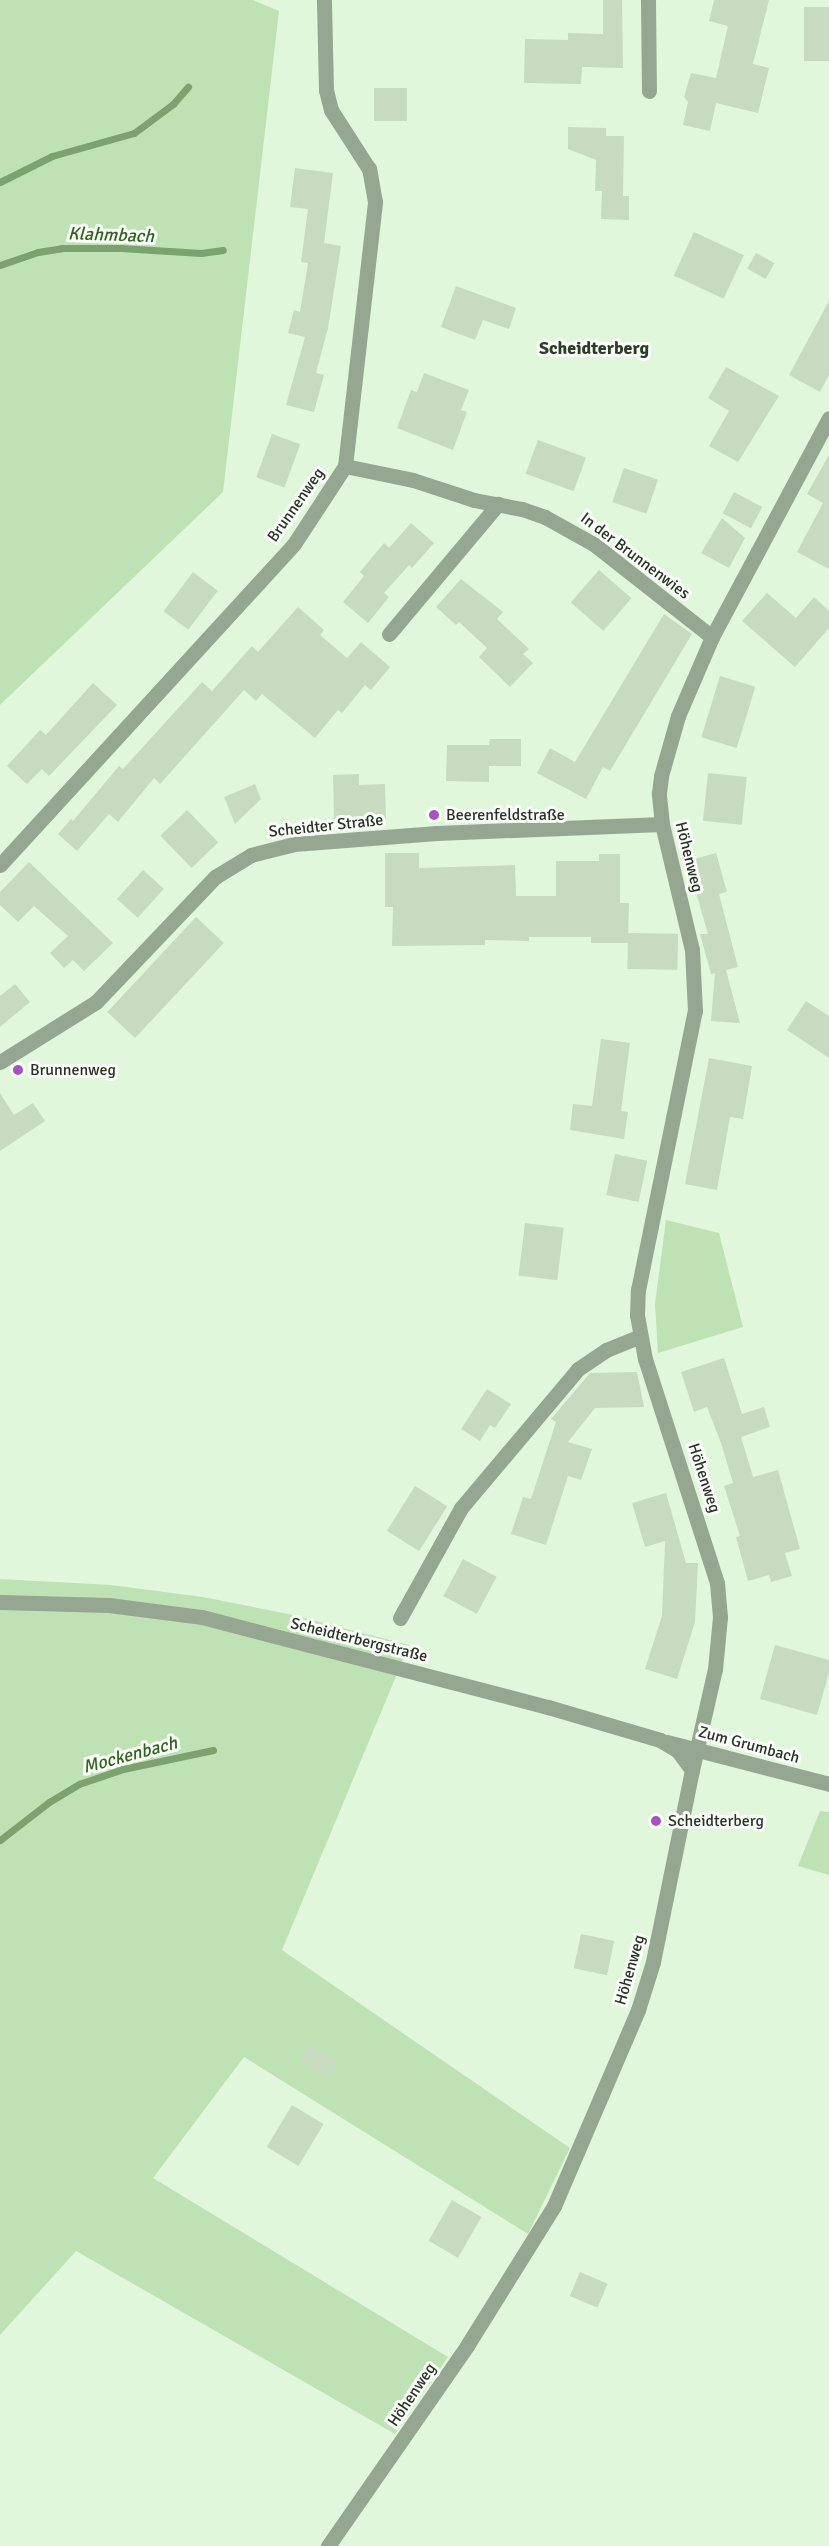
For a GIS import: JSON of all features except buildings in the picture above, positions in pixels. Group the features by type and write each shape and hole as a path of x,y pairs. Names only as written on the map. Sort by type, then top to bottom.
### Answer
{"street":[{"name":"Brunnenweg","path":"0,865 294,544 345,466 375,202 369,169 331,110 326,90 324,0"},
{"path":"648,0 649,91"},
{"name":"Höhenweg","path":"328,2546 467,2346 554,2206 638,2010 652,1962 719,1639 717,1583 639,1337 638,1290 695,1011 692,950 662,824 659,794 663,767 678,716 712,637 829,418"},
{"name":"In der Brunnenwies","path":"345,466 413,480 464,497 530,512 570,529 595,545 712,637"},
{"path":"389,634 498,504"},
{"name":"Scheidter Straße","path":"0,1062 96,1002 215,877 251,855 294,844 437,833 662,824"},
{"path":"400,1618 461,1508 578,1369 606,1350 639,1337"},
{"name":"Scheidterbergstraße","path":"0,1602 109,1605 202,1617 548,1707 660,1740 678,1751 692,1770"},
{"name":"Zum Grumbach","path":"660,1740 829,1784"}],"green space":[{"path":"0,0 253,0 279,11 223,492 0,705"},
{"path":"666,1220 719,1233 743,1327 658,1353 655,1304"},
{"path":"0,1579 111,1585 203,1597 293,1615 409,1645 282,1950 570,2148 528,2234 244,2057 153,2178 448,2357 395,2434 76,2251 0,2335"},
{"path":"820,1811 829,1812 829,1875 798,1866"}],"waterway":[{"name":"Klahmbach","path":"0,182 52,156 134,133 173,104 188,87"},
{"name":"Klahmbach","path":"0,265 38,252 62,248 121,248 201,253 223,250"},
{"name":"Mockenbach","path":"0,1840 49,1802 79,1784 123,1769 213,1750"}],"place":[{"name":"Beerenfeldstraße","path":"434,815"},
{"name":"Brunnenweg","path":"18,1070"},
{"name":"Scheidterberg","path":"656,1821"}],"district":[{"name":"Scheidterberg","path":"594,348"}]}
